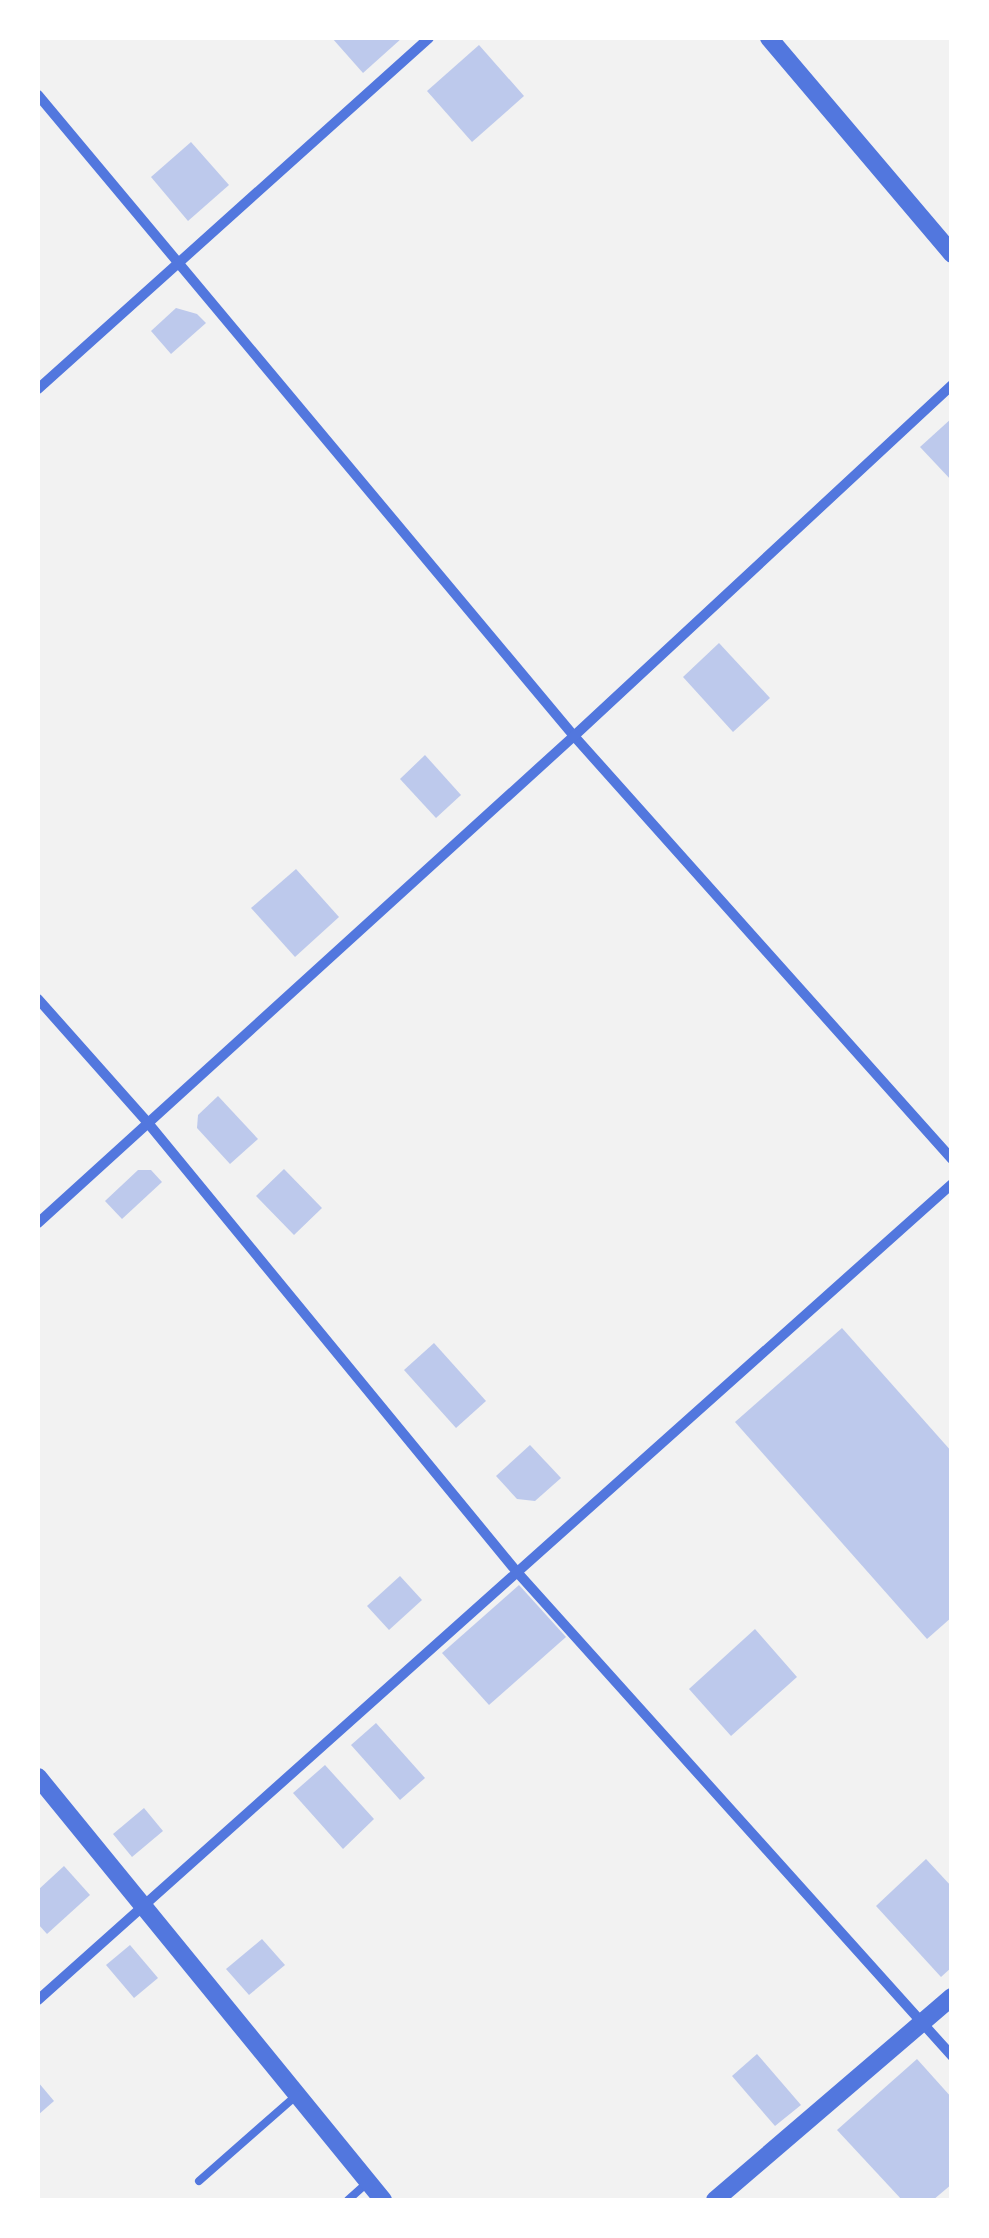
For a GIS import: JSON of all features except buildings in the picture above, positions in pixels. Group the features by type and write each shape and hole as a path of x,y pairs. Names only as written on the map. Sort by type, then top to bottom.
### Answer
{"street":[{"path":"38,388 429,38"},
{"path":"769,38 952,254"},
{"path":"38,95 574,736 952,1159"},
{"path":"38,1224 952,385"},
{"path":"38,998 148,1123 517,1572 952,2056"},
{"path":"38,2000 952,1184"},
{"path":"38,1777 383,2200"},
{"path":"715,2200 952,1996"}],"lane":[{"path":"198,2181 298,2095"},
{"path":"348,2200 368,2182"}]}
